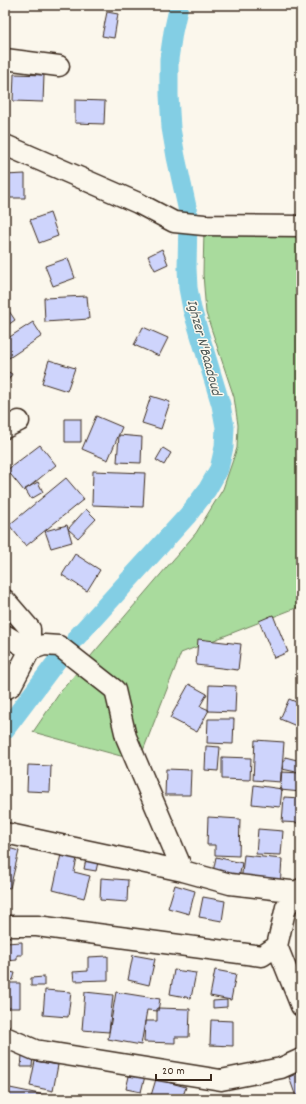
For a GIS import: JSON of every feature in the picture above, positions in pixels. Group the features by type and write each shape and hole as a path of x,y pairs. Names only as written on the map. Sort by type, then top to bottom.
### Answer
{"street":[{"path":"5,59 59,66"},
{"path":"5,145 138,203 174,222 204,225 301,226"},
{"path":"5,600 30,629 30,650 11,686 5,689"},
{"path":"5,636 30,650 44,645 59,646 116,690 126,737 183,871"},
{"path":"5,833 183,871 230,884 300,891"},
{"path":"300,891 286,907 277,946 301,1006"},
{"path":"5,926 37,926 262,956 277,946"},
{"path":"5,1037 35,1050 221,1080 281,1068 301,1059"}],"green space":[{"path":"204,230 301,234 301,606 181,653 139,761 33,732 61,691 196,533 223,489 237,448 238,425 234,397 206,313 203,274"}],"building":[{"path":"107,12 118,14 114,38 102,36"},
{"path":"14,74 44,75 43,102 13,101"},
{"path":"75,100 105,101 104,124 75,123"},
{"path":"25,174 25,198 5,198 5,175"},
{"path":"50,213 58,236 39,243 30,220"},
{"path":"162,249 168,264 155,270 148,256"},
{"path":"68,258 75,278 53,286 45,266"},
{"path":"87,296 89,319 45,322 44,298"},
{"path":"5,305 15,320 5,327"},
{"path":"33,322 42,336 9,358 5,352 5,340"},
{"path":"143,327 168,338 159,356 134,345"},
{"path":"49,360 75,368 67,391 42,383"},
{"path":"5,370 12,374 5,386"},
{"path":"151,396 170,402 161,429 142,423"},
{"path":"96,416 122,427 108,460 82,449"},
{"path":"65,419 81,419 81,442 65,442"},
{"path":"119,435 142,437 141,463 117,462"},
{"path":"40,445 56,465 24,491 7,470"},
{"path":"163,448 171,453 164,465 156,460"},
{"path":"93,471 145,473 143,507 92,505"},
{"path":"66,478 84,499 26,546 9,525"},
{"path":"38,482 43,492 31,499 25,489"},
{"path":"86,509 96,519 78,538 68,529"},
{"path":"67,525 72,542 51,548 45,531"},
{"path":"75,554 100,570 87,591 62,575"},
{"path":"273,615 288,652 274,658 259,621"},
{"path":"198,639 241,644 238,670 196,665"},
{"path":"189,684 207,694 200,706 209,710 197,732 170,718"},
{"path":"209,685 236,686 235,712 208,711"},
{"path":"289,699 301,704 301,728 280,719"},
{"path":"208,719 234,719 233,744 207,743"},
{"path":"255,740 284,742 281,782 253,780"},
{"path":"206,746 220,747 218,771 205,770"},
{"path":"222,757 251,758 250,780 222,779"},
{"path":"285,757 301,761 301,773 282,769"},
{"path":"28,765 51,766 50,792 27,791"},
{"path":"166,769 191,770 190,795 165,795"},
{"path":"281,772 301,773 301,792 280,790"},
{"path":"254,785 282,789 280,807 252,804"},
{"path":"284,797 301,798 301,823 282,822"},
{"path":"208,817 240,819 239,856 215,855 215,845 207,845"},
{"path":"258,829 283,831 281,855 256,854"},
{"path":"5,847 19,851 10,888 5,887"},
{"path":"62,850 78,854 74,872 90,876 84,898 53,890"},
{"path":"244,855 282,859 280,887 241,883"},
{"path":"216,857 242,863 239,878 213,872"},
{"path":"86,859 98,862 96,871 84,869"},
{"path":"101,878 128,880 127,902 100,900"},
{"path":"175,885 195,891 189,914 168,908"},
{"path":"203,897 225,901 222,921 199,917"},
{"path":"22,942 22,955 17,955 17,960 5,961 5,943"},
{"path":"133,955 155,959 149,985 128,980"},
{"path":"108,956 108,980 74,981 73,972 88,971 88,957"},
{"path":"174,970 196,973 191,998 170,994"},
{"path":"215,970 236,974 231,1000 210,996"},
{"path":"5,971 15,973 13,980 5,979"},
{"path":"44,977 44,986 31,986 31,978"},
{"path":"5,983 20,983 20,1008 5,1008"},
{"path":"45,990 71,992 68,1017 43,1015"},
{"path":"85,992 113,995 109,1032 82,1030"},
{"path":"116,992 160,999 158,1011 147,1010 141,1045 108,1039"},
{"path":"227,1000 227,1007 213,1008 213,1001"},
{"path":"157,1008 190,1009 189,1037 175,1037 175,1043 144,1042 145,1021 157,1021"},
{"path":"211,1020 233,1021 233,1046 210,1045"},
{"path":"22,1056 33,1056 32,1067 21,1067"},
{"path":"35,1061 58,1065 53,1091 30,1086"},
{"path":"130,1072 145,1076 141,1092 126,1089"},
{"path":"301,1072 301,1095 296,1097 289,1077"},
{"path":"156,1079 186,1087 182,1099 150,1099"},
{"path":"5,1087 64,1099 5,1099"}],"waterway":[{"name":"Ighzer N'Baadoud","path":"76,638 188,515 207,490 219,469 224,447 225,427 221,405 192,309 188,288 187,207 171,128 169,59 179,5"},
{"name":"Ighzer N'Baadoud","path":"5,730 59,658"}]}
